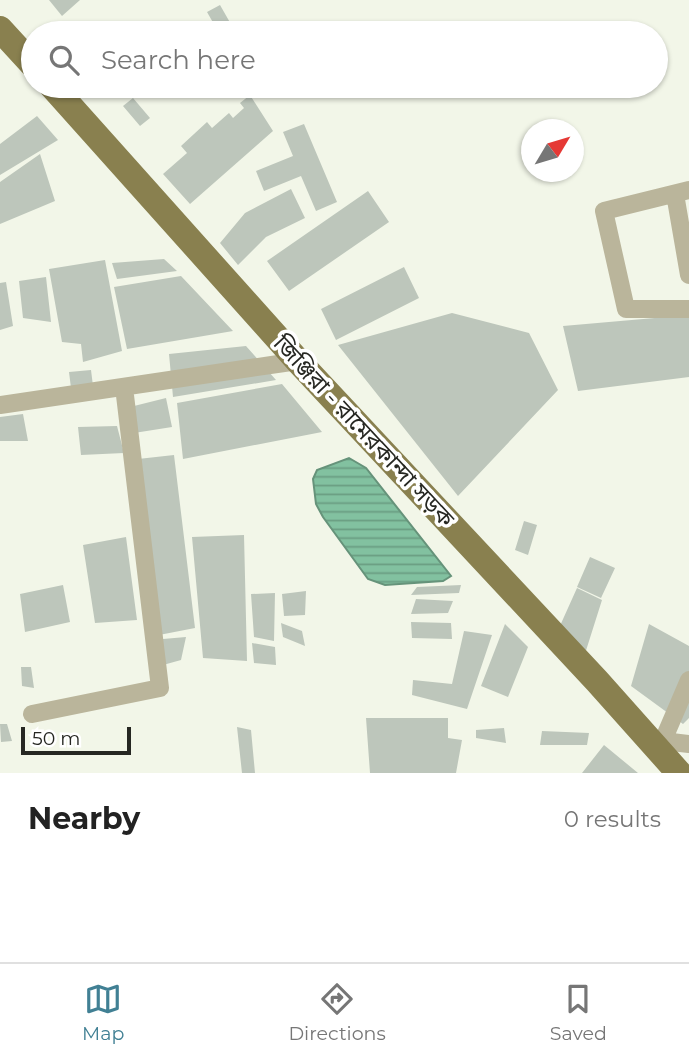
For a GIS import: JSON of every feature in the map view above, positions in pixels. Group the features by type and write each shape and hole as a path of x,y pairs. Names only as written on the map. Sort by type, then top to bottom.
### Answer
{"main road":[{"path":"0,29 21,52"},
{"name":"জিঞ্জিরা - রামেরকান্দা সড়ক","path":"63,98 298,361 661,746 680,773"}],"street":[{"path":"689,275 682,192 604,211 626,309 689,309"},
{"path":"0,405 298,361"},
{"path":"32,713 160,688 124,387"},
{"path":"689,680 661,746 689,744"}],"shaded area":[{"path":"349,458 366,468 451,576 443,581 385,585 368,579 316,504 313,479 317,470"}],"building":[{"path":"49,0 80,0 62,16"},
{"path":"220,5 229,21 212,21 207,12"},
{"path":"133,98 150,118 140,126 123,106"},
{"path":"246,98 252,98 273,131 190,204 163,174 187,153 181,146 207,122 212,128 229,113 233,118 244,108 240,103"},
{"path":"37,116 58,140 0,175 0,144"},
{"path":"304,124 337,202 316,211 301,176 264,191 256,171 293,156 283,132"},
{"path":"40,154 55,201 0,224 0,182"},
{"path":"291,189 305,218 266,237 238,265 220,243 245,213"},
{"path":"368,191 389,222 289,291 267,261"},
{"path":"164,259 177,271 117,279 112,263"},
{"path":"105,260 122,351 83,362 81,344 62,342 49,269"},
{"path":"404,267 419,298 336,340 321,309"},
{"path":"181,276 233,331 127,349 114,287"},
{"path":"46,277 51,322 23,318 19,281"},
{"path":"6,282 13,326 0,330 0,283"},
{"path":"452,313 529,333 558,390 458,496 338,345"},
{"path":"689,315 689,377 578,391 563,326"},
{"path":"246,346 276,380 173,397 169,354"},
{"path":"91,370 93,386 71,388 69,372"},
{"path":"282,384 322,432 183,459 177,403"},
{"path":"166,398 172,427 134,433 130,407"},
{"path":"23,414 28,441 0,441 0,417"},
{"path":"117,426 124,453 81,455 78,427"},
{"path":"174,455 195,628 159,635 138,459"},
{"path":"524,521 537,525 528,555 515,550"},
{"path":"244,535 247,661 203,658 192,537"},
{"path":"126,537 137,620 95,623 83,545"},
{"path":"590,557 615,568 601,598 577,587"},
{"path":"63,585 70,622 25,632 20,594"},
{"path":"461,585 459,593 411,595 417,587"},
{"path":"577,588 602,600 583,660 559,628"},
{"path":"306,591 305,615 284,616 282,594"},
{"path":"275,593 274,641 254,637 251,594"},
{"path":"416,599 453,601 448,613 411,614"},
{"path":"411,622 451,623 452,639 412,638"},
{"path":"281,623 302,631 305,646 283,637"},
{"path":"505,624 528,647 508,697 481,686"},
{"path":"649,624 689,646 689,718 683,724 631,686"},
{"path":"464,631 492,635 467,709 412,695 413,680 452,684"},
{"path":"186,637 181,660 163,665 163,639"},
{"path":"252,643 275,647 276,665 254,663"},
{"path":"21,667 31,667 34,688 22,686"},
{"path":"366,718 448,718 448,738 462,740 456,773 370,773"},
{"path":"0,724 7,724 12,741 1,742"},
{"path":"237,727 251,730 255,773 242,773"},
{"path":"504,728 506,743 476,738 476,730"},
{"path":"542,731 589,733 587,745 540,745"},
{"path":"604,745 638,773 582,773"}]}
